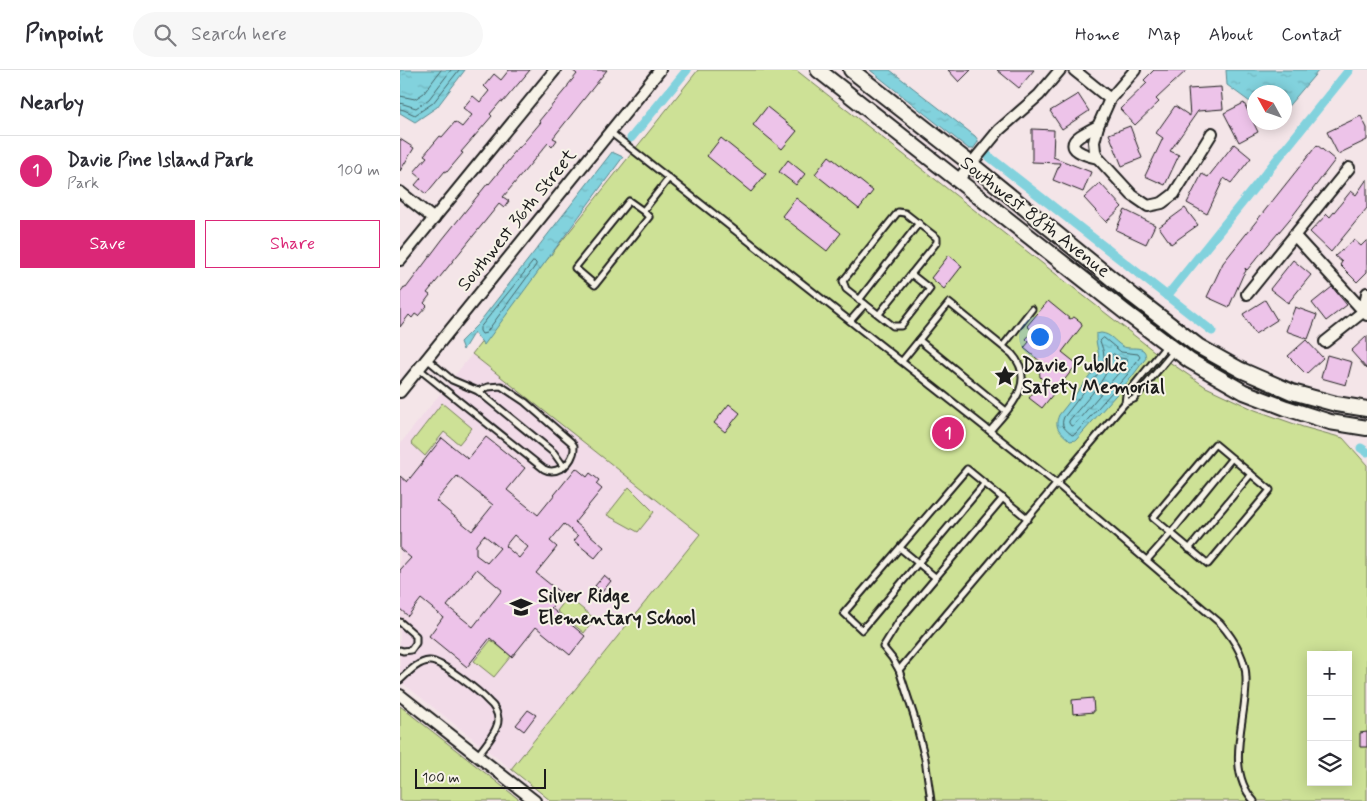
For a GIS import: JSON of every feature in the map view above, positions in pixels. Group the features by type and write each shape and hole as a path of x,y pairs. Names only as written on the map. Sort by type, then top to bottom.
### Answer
{"main road":[{"name":"Southwest 88th Avenue","path":"818,70 1190,362 1233,386 1286,408 1330,422 1367,428"},
{"name":"Southwest 88th Avenue","path":"851,70 1198,346 1241,370 1292,392 1336,404 1367,409"}],"street":[{"path":"400,260 555,70"},
{"name":"Southwest 36th Street","path":"400,392 660,70"},
{"path":"958,180 999,130 1039,95 1060,70"},
{"path":"1074,70 1110,99"},
{"path":"1135,70 1110,99 1098,126 1094,142 1098,158 1132,195 1148,206 1162,203 1174,194 1212,133"},
{"path":"1098,126 1081,135 1074,142 1075,149 1081,154 1098,158"},
{"path":"1247,294 1349,168"},
{"path":"400,192 434,219"},
{"path":"1294,235 1365,313"},
{"path":"1325,342 1365,313 1367,293"},
{"path":"400,695 535,801"}],"lane":[{"path":"610,132 990,430 1057,484 1220,623 1230,634 1244,665 1246,677 1238,739 1239,759 1242,779 1249,796 1254,801"},
{"path":"643,211 669,178"},
{"path":"629,201 643,211 649,217 595,285 575,268 629,201"},
{"path":"879,314 911,274 937,242 937,238 919,223 905,213 898,212 844,281 846,289 859,300 893,326 900,326 930,289 911,274"},
{"path":"859,300 919,223"},
{"path":"902,361 950,303 1016,358 1022,374 1020,392 990,430"},
{"path":"851,320 865,304"},
{"path":"1003,346 1032,309"},
{"path":"919,340 1006,411"},
{"path":"1125,403 1126,395 1171,347"},
{"path":"899,670 1125,403 1134,399 1171,347"},
{"path":"427,359 452,380 478,391 554,453 564,466"},
{"path":"419,369 549,472 554,472 564,466 574,454 574,446 571,442 525,402 501,386 488,387 478,391"},
{"path":"1215,444 1232,458 1270,490 1208,564 1153,518 1215,444"},
{"path":"1147,560 1232,458"},
{"path":"985,483 862,630 844,613 967,469 985,483 1028,518"},
{"path":"1189,548 1251,474"},
{"path":"931,801 925,759 914,716 899,670 883,647 899,620 1003,498"},
{"path":"900,548 935,577"},
{"path":"400,622 416,636 416,643 411,650 400,650"},
{"path":"400,680 423,662 437,662 450,670 489,702 497,714 497,728 477,756"}],"shaded area":[{"name":"Silver Ridge Elementary School","path":"472,354 701,534 511,769 400,681 400,444"}],"green space":[{"path":"698,70 796,70 1159,355 1206,387 1255,410 1303,427 1343,438 1367,465 1367,801 551,801 511,769 700,534 472,354"},
{"path":"442,403 472,428 459,444 444,432 425,456 411,443"},
{"path":"629,487 654,512 638,532 607,515"},
{"path":"568,597 595,619 584,633 557,611"},
{"path":"491,640 511,656 494,677 474,661"},
{"path":"400,706 521,801 400,801"}],"water":[{"path":"400,70 465,70 437,107 415,122 400,113"},
{"path":"870,70 890,70 975,136 978,142 973,149 969,149"},
{"path":"1226,70 1319,70 1292,102 1292,85 1247,85 1247,100 1227,85"},
{"path":"612,152 623,157 484,345 474,332 463,350 460,342 478,324"},
{"path":"1101,333 1110,336 1124,347 1143,350 1146,358 1131,378 1076,440 1070,441 1057,427 1057,420 1097,367 1099,355 1096,334"}],"building":[{"path":"509,70 530,70 503,102 501,101 490,114 492,116 461,152 463,153 426,194 415,185 421,178 414,172 427,157 424,155 455,122 462,127 472,115 463,108 473,96 480,102 489,91 484,86 494,74 501,80"},
{"path":"572,70 607,70 553,138 557,140 552,147 548,143 503,197 509,201 504,208 499,204 427,293 430,295 424,303 427,306 418,316 415,314 412,318 409,315 400,327 400,293 404,287 406,288 488,183 541,122 539,121 577,74"},
{"path":"948,70 971,70 959,82"},
{"path":"997,70 1034,70 1019,88"},
{"path":"1154,70 1187,70 1156,99 1159,102 1135,125 1120,109 1147,83 1144,80"},
{"path":"1221,87 1223,109 1198,111 1170,151 1179,155 1165,185 1145,176 1163,138 1156,133 1175,106 1190,116 1188,89"},
{"path":"1078,94 1089,111 1062,129 1050,111"},
{"path":"1244,103 1247,109 1247,130 1257,130 1258,132 1239,142 1224,113"},
{"path":"767,107 797,131 782,149 753,125"},
{"path":"1361,116 1367,128 1367,140 1338,154 1327,132"},
{"path":"1130,126 1142,158 1122,166 1109,134"},
{"path":"1032,129 1054,130 1053,157 1091,172 1083,192 1053,180 1060,163 1032,162"},
{"path":"721,138 766,174 751,192 707,156"},
{"path":"400,139 414,148 400,171"},
{"path":"1234,144 1251,158 1231,183 1224,178 1207,214 1187,203 1202,174 1208,177"},
{"path":"1317,145 1335,160 1294,214 1247,270 1245,268 1246,271 1229,307 1207,297 1223,263"},
{"path":"829,156 873,191 859,209 815,174"},
{"path":"788,160 805,174 796,185 779,172"},
{"path":"1367,179 1367,208 1331,252 1310,232 1327,214 1330,217 1351,191 1356,195"},
{"path":"1100,183 1122,207 1106,222 1084,198"},
{"path":"796,198 841,233 827,251 782,216"},
{"path":"1185,208 1198,225 1171,244 1159,227"},
{"path":"1125,210 1155,225 1146,244 1116,230"},
{"path":"1354,240 1361,246 1367,240 1367,272 1357,282 1340,265 1342,262 1335,256"},
{"path":"949,255 962,266 944,289 931,278"},
{"path":"1293,260 1311,275 1288,303 1270,289"},
{"path":"1332,287 1347,305 1326,321 1312,303"},
{"path":"1265,300 1277,320 1255,334 1243,314"},
{"path":"1048,301 1070,319 1074,317 1081,322 1082,326 1062,352 1077,364 1042,408 1029,398 1043,380 1040,377 1039,365 1041,362 1024,348 1029,342 1026,339 1033,331 1027,326"},
{"path":"1295,307 1317,315 1308,339 1286,331"},
{"path":"1367,336 1367,369 1351,351"},
{"path":"1306,340 1323,358 1306,374 1288,356"},
{"path":"1327,355 1352,362 1346,385 1321,378"},
{"path":"729,404 740,413 725,432 714,423"},
{"path":"486,437 525,468 507,490 538,515 576,468 587,477 590,473 599,480 596,484 602,489 575,522 604,547 595,558 574,541 578,536 564,524 550,541 557,547 536,573 562,594 551,608 585,636 570,655 536,627 512,657 490,638 467,667 429,636 443,617 421,599 408,616 400,609 400,570 411,558 400,549 400,476 407,482 442,438 468,459","holes":["457,476 493,505 472,531 436,501","484,535 500,548 487,563 476,555 476,545","514,535 528,547 519,558 505,546","477,569 502,590 473,627 447,606"]},
{"path":"604,575 611,581 602,592 595,586"},
{"path":"1093,698 1094,712 1073,714 1072,700"},
{"path":"528,710 536,715 524,731 516,725"},
{"path":"1367,732 1367,747 1360,747 1360,733"}],"waterway":[{"path":"631,138 687,70"},
{"path":"1167,296 1349,70"},
{"path":"987,155 1212,331"},
{"path":"1361,448 1367,452"}],"place":[{"name":"Davie Publlic Safety Memorial","path":"1005,376"},
{"name":"Davie Pine Island Park","path":"948,433"},
{"name":"Silver Ridge Elementary School","path":"521,607"}]}
